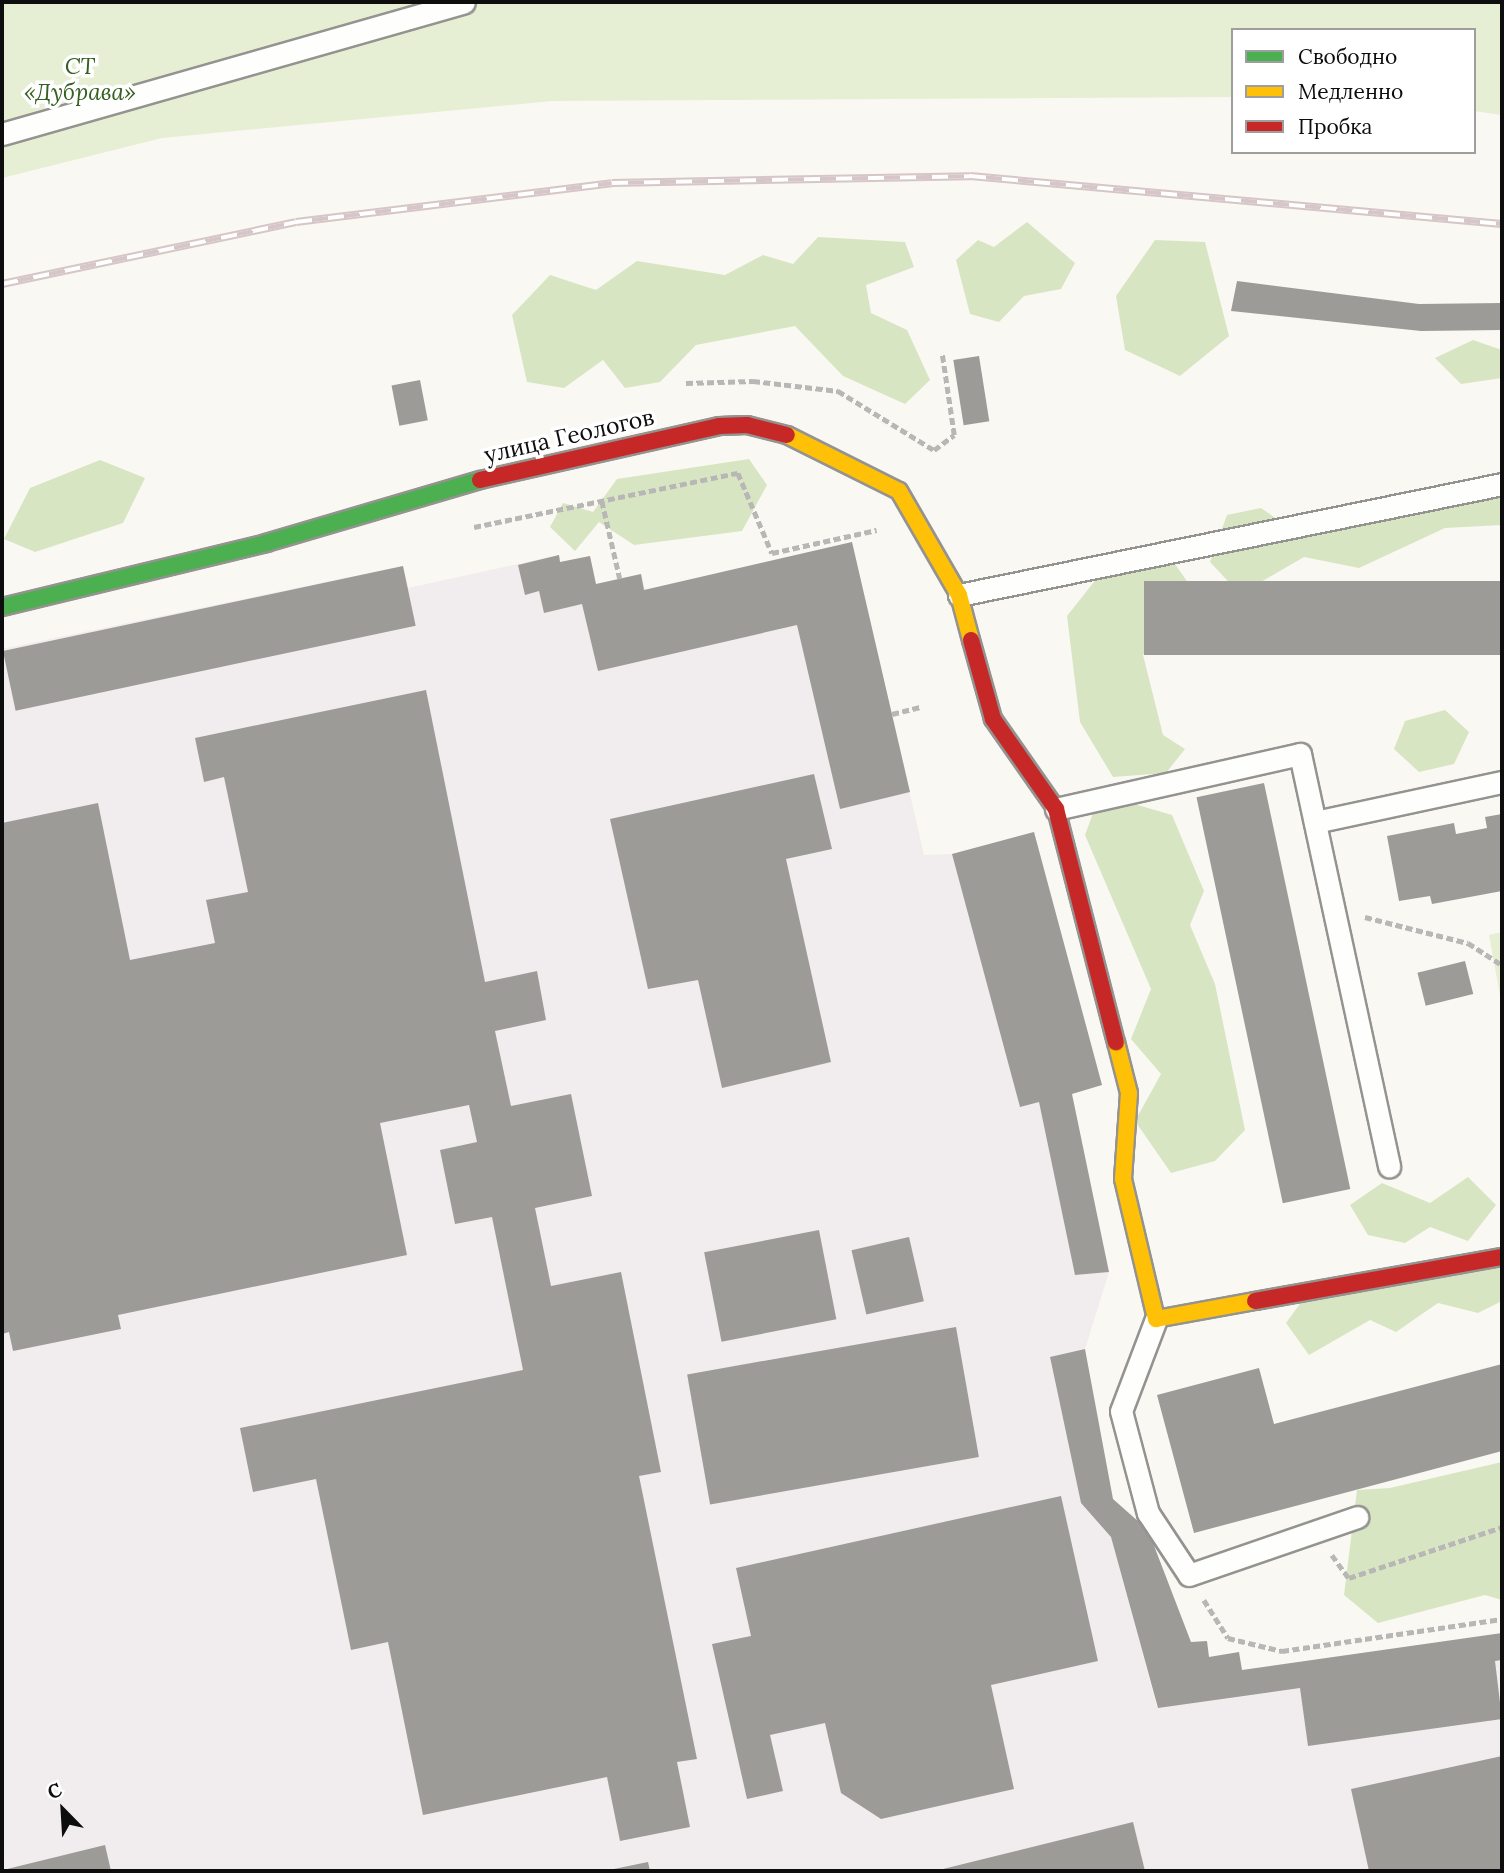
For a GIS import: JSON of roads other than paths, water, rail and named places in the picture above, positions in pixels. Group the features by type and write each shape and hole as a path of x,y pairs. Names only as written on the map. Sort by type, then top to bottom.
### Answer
{"street":[{"name":"улица Геологов","path":"2,607 266,543 464,484 719,426 747,425 794,437 899,491 959,595 993,719 1056,809"},
{"path":"1056,809 1129,1093 1122,1179 1156,1319 1502,1257"}],"lane":[{"path":"2,134 464,2"},
{"path":"959,595 1502,484"},
{"path":"1056,809 1300,754 1389,1167"},
{"path":"1314,822 1502,782"},
{"path":"1156,1319 1121,1411 1148,1513 1189,1575 1357,1517"}],"railway":[{"path":"2,284 296,222 612,183 970,176 1502,224"}],"park label":[{"name":"СТ «Дубрава»","path":"80,79"}]}
